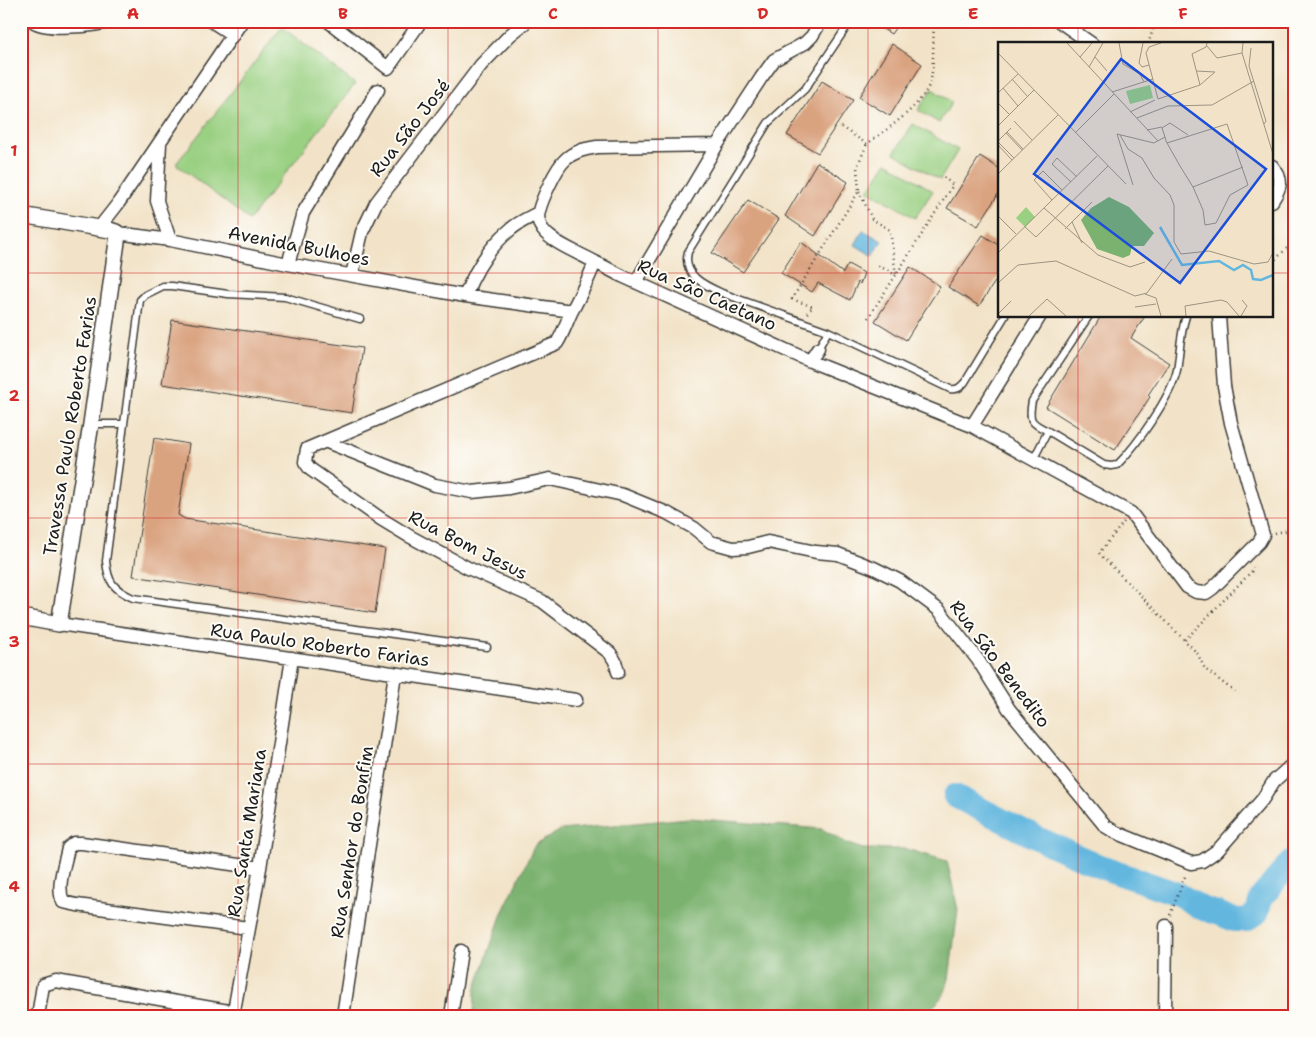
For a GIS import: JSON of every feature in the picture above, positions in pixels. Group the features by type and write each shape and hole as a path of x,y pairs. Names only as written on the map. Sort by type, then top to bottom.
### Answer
{"street":[{"path":"33,21 36,24 64,26 96,25 111,21"},
{"path":"211,21 233,34"},
{"path":"99,228 160,143 242,21"},
{"path":"328,21 388,68 421,21"},
{"name":"Rua São José","path":"352,274 362,232 376,203 481,65 510,35 527,21"},
{"path":"636,282 717,145 761,78 774,60 805,43 812,36 821,21"},
{"path":"1059,21 1089,42"},
{"path":"288,264 303,213 378,90"},
{"path":"160,143 157,201 170,240"},
{"path":"465,296 482,259 512,228 538,213 556,172 565,160 579,150 596,147 717,145"},
{"path":"1274,169 1280,178 1280,186 1274,197"},
{"name":"Rua São Caetano","path":"538,213 539,223 552,238 595,262 810,361 972,426 1131,513"},
{"name":"Avenida Bulhoes","path":"21,215 110,230 117,233 170,240 288,264 352,274 465,296 572,311"},
{"name":"Travessa Paulo Roberto Farias","path":"58,624 91,424 117,233"},
{"path":"327,442 557,342 586,286 595,262"},
{"path":"972,426 1039,318"},
{"path":"1131,513 1187,587 1196,592 1206,593 1213,588 1263,535 1231,423 1224,386 1219,318"},
{"path":"810,361 818,349"},
{"name":"Rua Bom Jesus","path":"327,442 307,449 305,462 310,469 380,519 409,536 468,568 542,601 610,653 615,661 618,672"},
{"name":"Rua São Benedito","path":"327,442 435,485 472,492 509,488 550,479 623,494 667,512 694,528 711,542 733,548 748,548 768,542 816,552 838,554 874,568 900,581 939,610 978,660 1010,709 1105,826 1115,832 1191,863"},
{"path":"21,617 58,624"},
{"name":"Rua Paulo Roberto Farias","path":"58,624 576,700"},
{"name":"Rua Santa Mariana","path":"38,1016 43,985 56,981 233,1014 260,868 292,658"},
{"name":"Rua Senhor do Bonfim","path":"343,1016 396,674"},
{"path":"1191,863 1202,861 1218,850 1262,800 1274,781 1295,762"},
{"path":"248,928 63,902 60,886 68,848 74,843 82,842 260,868"},
{"path":"1165,1016 1166,926"},
{"path":"451,1016 461,950"}],"lane":[{"path":"846,28 805,89 768,123 688,252 686,259 688,270 705,285 722,293 828,331 950,389 957,390 965,382 1004,318"},
{"path":"360,319 285,297 228,294 172,286 162,286 151,291 140,300 106,561 108,576 121,593 132,598 487,647"},
{"path":"1088,318 1032,401 1029,413 1034,424 1104,465 1111,466 1117,465 1142,436 1169,391 1176,371 1179,343 1185,318"},
{"path":"818,349 828,331"},
{"path":"91,424 124,424"},
{"path":"1033,460 1048,431"}],"path":[{"path":"896,275 890,230 872,219 860,191 857,167 867,144 902,117 922,96 930,82 934,21"},
{"path":"980,21 986,26"},
{"path":"1149,42 1156,21"},
{"path":"841,127 867,144"},
{"path":"868,318 954,185 942,176"},
{"path":"798,320 814,307 792,299 860,191"},
{"path":"1274,261 1295,240"},
{"path":"875,264 896,275"},
{"path":"1131,513 1099,553 1197,652 1205,669 1235,692"},
{"path":"1166,926 1191,863"}],"green space":[{"path":"282,27 355,84 249,220 176,164"},
{"path":"932,89 952,102 939,123 918,110"},
{"path":"913,124 958,150 940,180 894,153"},
{"path":"887,162 933,191 915,218 868,190"},
{"path":"689,818 822,829 848,844 863,849 906,849 947,861 958,910 949,979 945,992 937,1003 925,1012 912,1008 895,1016 474,1016 475,990 502,913 535,845 561,830"}],"water":[{"path":"863,230 882,241 873,256 855,245"}],"building":[{"path":"871,21 900,21 891,34"},
{"path":"892,44 922,64 890,116 859,97"},
{"path":"822,81 853,100 818,153 787,135"},
{"path":"980,156 998,168 998,194 978,226 947,208"},
{"path":"817,162 848,182 815,236 785,216"},
{"path":"748,200 779,219 743,272 712,253"},
{"path":"983,235 998,245 998,277 979,306 948,287"},
{"path":"801,242 843,273 848,264 864,273 860,284 858,282 850,300 818,283 812,292 781,273"},
{"path":"910,267 940,286 906,340 875,321"},
{"path":"1100,318 1144,318 1131,338 1169,363 1148,395 1150,397 1115,450 1046,407"},
{"path":"172,320 362,348 352,413 162,384"},
{"path":"154,438 189,444 178,515 185,519 385,549 375,613 133,576"}],"waterway":[{"path":"955,796 1039,839 1106,869 1178,894 1201,908 1234,920 1246,920 1257,913 1261,898 1290,863 1295,861"}]}
